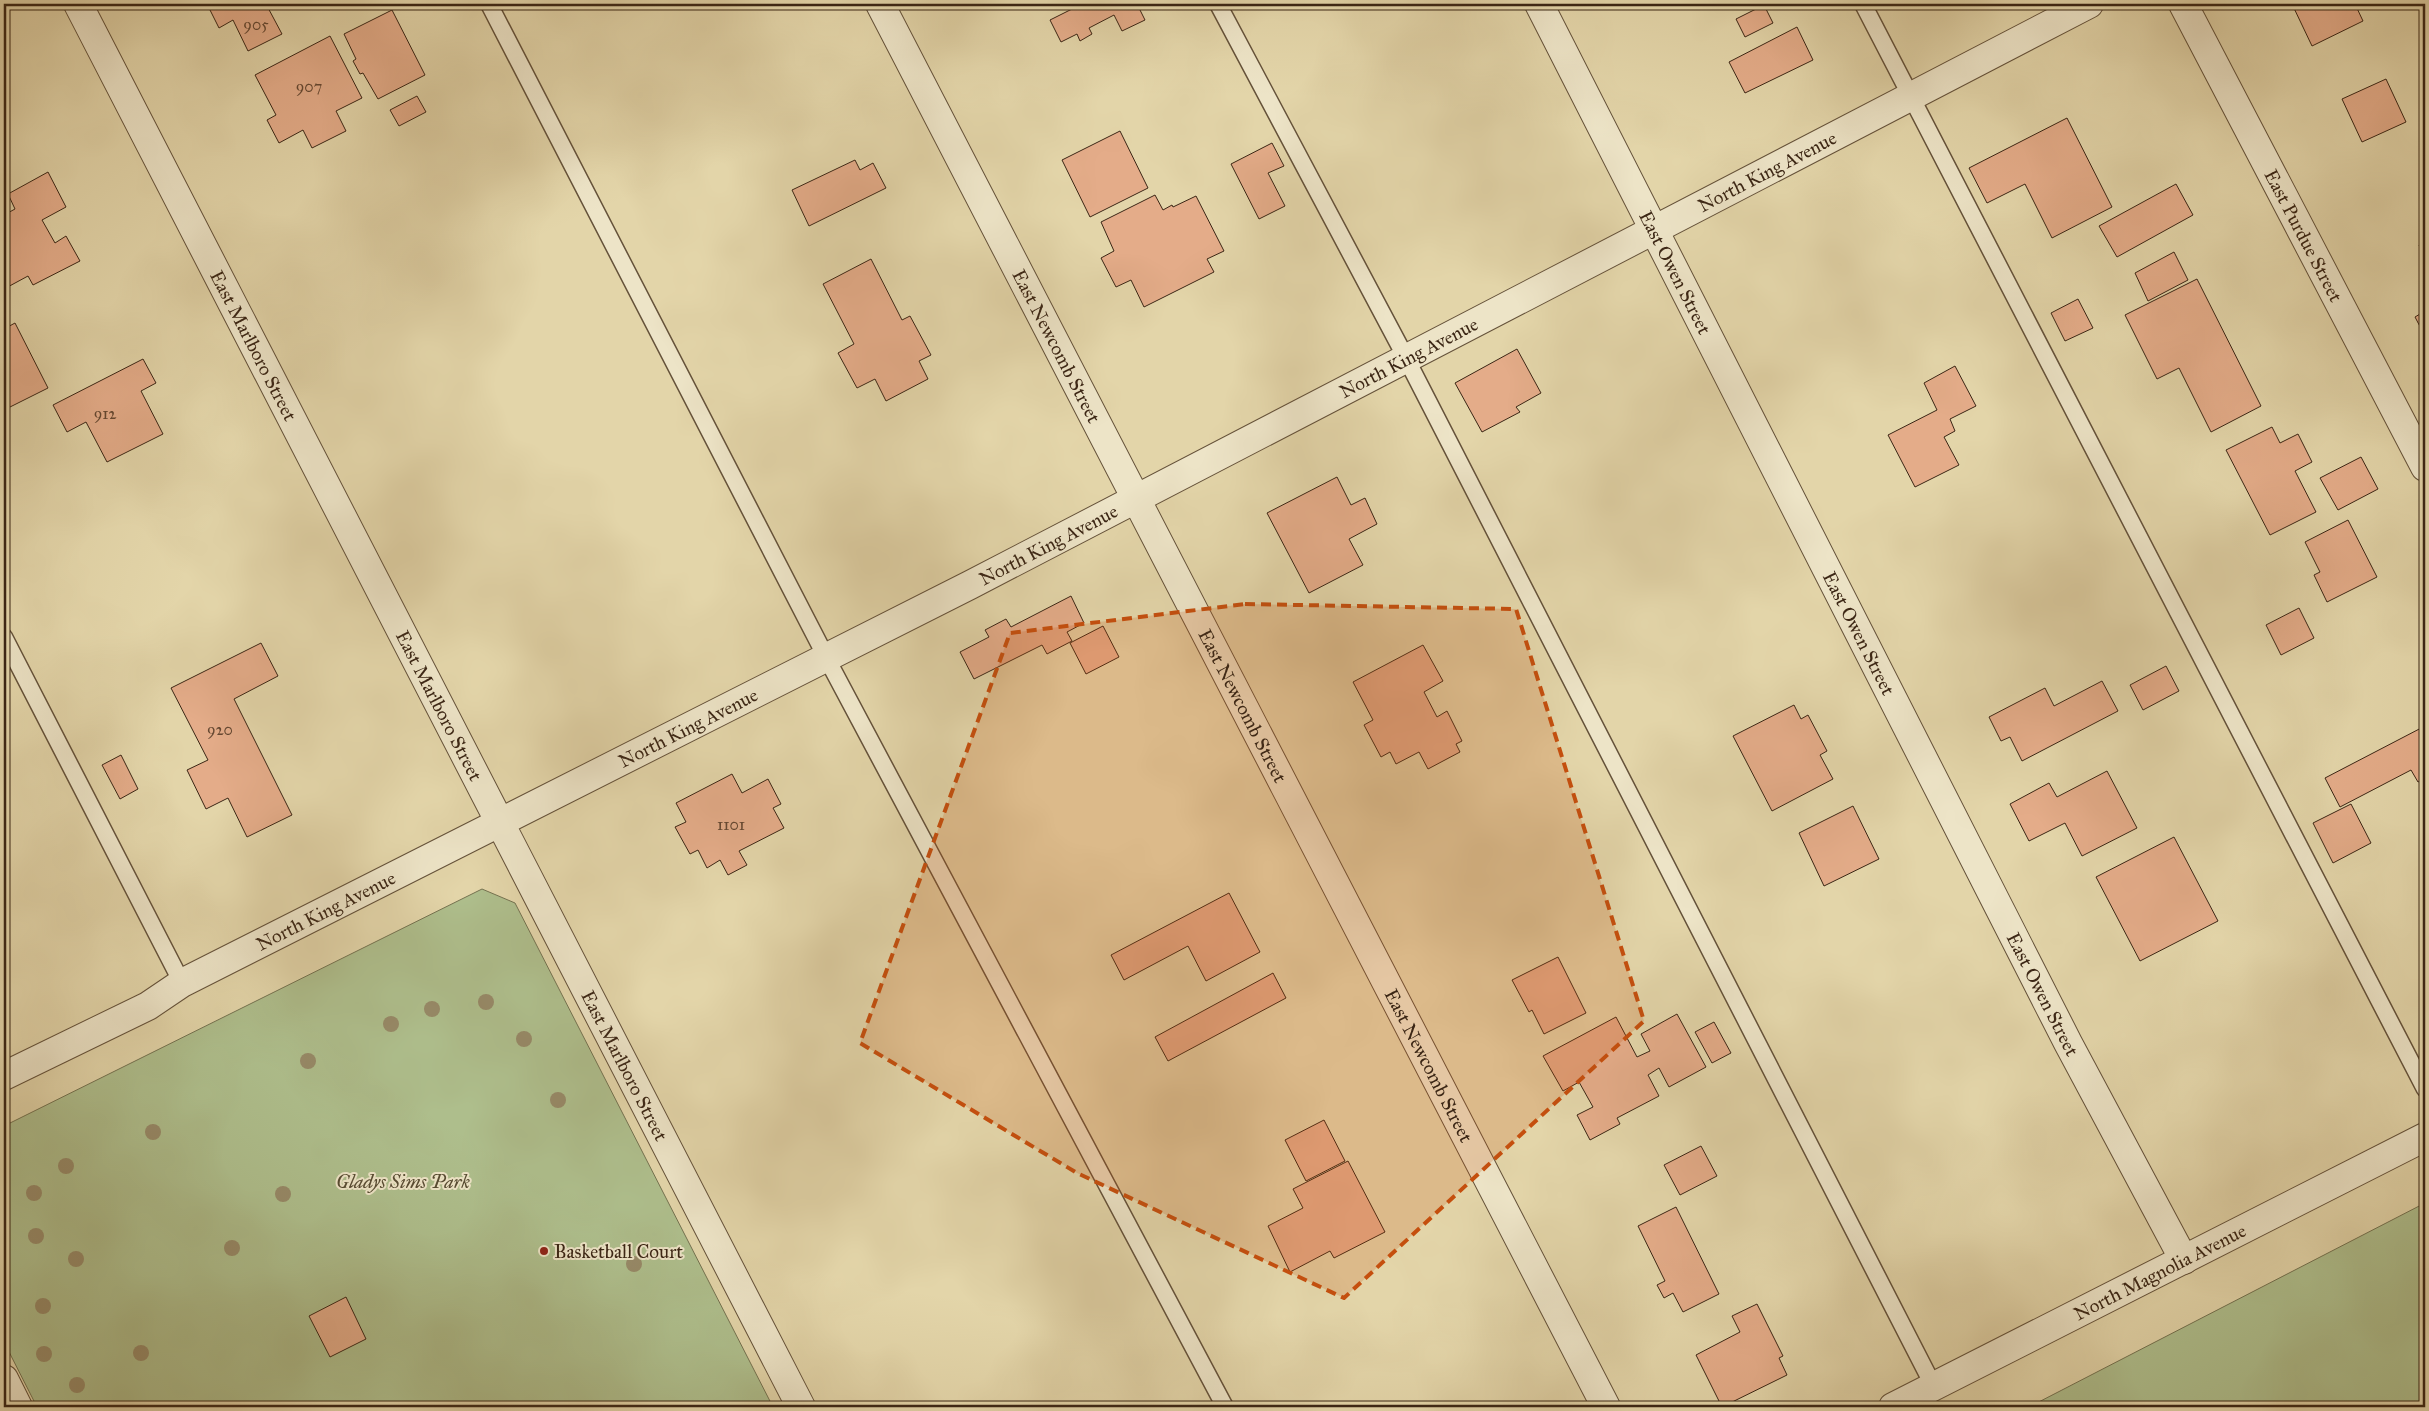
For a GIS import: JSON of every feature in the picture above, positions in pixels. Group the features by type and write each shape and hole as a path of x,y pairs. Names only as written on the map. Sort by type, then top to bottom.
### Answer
{"street":[{"name":"East Marlboro Street","path":"78,4 801,1407"},
{"name":"East Newcomb Street","path":"880,4 1606,1407"},
{"name":"East Owen Street","path":"1539,4 2068,1043 2184,1260"},
{"name":"North King Avenue","path":"4,1076 148,1006 182,983 499,821 970,585 1134,498 1654,231 2089,4"},
{"name":"East Purdue Street","path":"2183,4 2425,467"},
{"name":"North Magnolia Avenue","path":"1893,1407 2425,1137"},
{"path":"4,1379 18,1407"}],"lane":[{"path":"489,4 826,657 1225,1407"},
{"path":"1218,4 1406,358 1934,1387"},
{"path":"1863,4 2425,1089"},
{"path":"4,637 182,983"}],"highlighted area":[{"path":"1245,604 1516,609 1644,1021 1344,1298 1077,1173 860,1043 1010,633"}],"green space":[{"name":"Gladys Sims Park","path":"482,889 515,903 773,1407 37,1407 4,1342 4,1126"},
{"path":"2425,1203 2425,1407 2029,1407"}],"building":[{"path":"207,4 266,4 282,34 248,51 233,20 219,28"},
{"path":"1082,4 1137,4 1145,20 1122,31 1114,15 1089,28 1092,34 1080,41 1077,34 1061,42 1050,20"},
{"path":"2292,4 2355,4 2363,21 2312,46"},
{"path":"1764,5 1773,23 1745,37 1736,19"},
{"path":"392,10 425,75 378,99 363,73 360,74 353,61 356,59 344,34"},
{"path":"1797,27 1813,60 1745,93 1729,62"},
{"path":"330,36 362,98 336,111 346,131 312,148 303,130 279,143 267,120 276,115 255,75"},
{"path":"2386,79 2406,122 2362,142 2342,99"},
{"path":"417,96 426,112 399,126 390,110"},
{"path":"2067,118 2112,207 2052,238 2025,184 1987,203 1969,168"},
{"path":"1120,131 1148,188 1090,217 1062,160"},
{"path":"1272,143 1284,166 1268,173 1285,206 1259,219 1231,164"},
{"path":"855,160 860,170 873,163 886,188 809,226 792,190"},
{"path":"48,172 66,207 42,220 55,243 66,236 80,261 33,285 28,276 4,289 4,215 15,209 8,194"},
{"path":"2176,184 2193,215 2117,257 2099,226"},
{"path":"1155,195 1163,210 1196,196 1224,251 1207,259 1214,272 1144,307 1131,280 1116,287 1101,258 1114,251 1101,222"},
{"path":"2425,242 2425,258 2419,245"},
{"path":"2174,252 2188,280 2148,301 2135,273"},
{"path":"871,259 902,320 910,316 931,355 919,361 928,379 886,401 875,379 857,388 838,353 854,344 823,284"},
{"path":"2197,279 2261,406 2211,432 2179,368 2157,379 2125,315"},
{"path":"2078,299 2093,328 2065,341 2051,313"},
{"path":"2425,311 2425,336 2415,317"},
{"path":"15,323 48,388 4,410 4,329"},
{"path":"1517,349 1541,393 1516,407 1520,412 1482,432 1455,383"},
{"path":"143,359 156,383 141,391 163,434 107,462 86,422 67,432 53,405"},
{"path":"1955,366 1976,406 1950,419 1955,431 1944,437 1959,465 1915,487 1888,435 1937,410 1924,383"},
{"path":"2272,427 2280,443 2298,434 2312,462 2295,471 2316,512 2270,535 2226,450"},
{"path":"2361,457 2378,489 2338,510 2320,478"},
{"path":"1337,477 1351,505 1365,498 1377,524 1349,539 1363,565 1309,593 1267,513"},
{"path":"2348,520 2377,577 2327,602 2314,575 2320,572 2305,542"},
{"path":"1071,596 1084,623 1067,632 1072,641 1047,654 1042,645 974,679 960,652 989,637 985,630 1006,619 1011,627"},
{"path":"2299,608 2314,638 2281,655 2266,625"},
{"path":"1103,626 1119,657 1086,674 1070,643"},
{"path":"261,643 278,676 234,699 292,815 247,837 228,798 206,809 187,770 208,760 171,688"},
{"path":"1423,645 1443,681 1424,692 1437,717 1447,711 1462,741 1456,744 1460,752 1428,769 1419,752 1396,764 1390,752 1381,757 1364,725 1373,720 1353,682"},
{"path":"2166,666 2179,691 2143,710 2130,685"},
{"path":"2102,681 2118,711 2022,761 2010,737 2001,741 1989,717 2045,688 2054,706"},
{"path":"1794,705 1801,719 1808,715 1827,751 1820,755 1833,779 1772,811 1733,736"},
{"path":"2425,726 2425,779 2418,782 2411,770 2340,807 2325,778"},
{"path":"121,755 138,789 120,799 102,765"},
{"path":"2107,771 2137,828 2082,856 2065,823 2029,841 2010,804 2049,783 2057,797"},
{"path":"732,774 742,793 768,779 781,804 773,808 784,828 739,851 747,865 728,875 720,860 707,868 698,850 690,854 675,827 686,822 676,803"},
{"path":"2351,804 2371,843 2333,863 2313,823"},
{"path":"1853,806 1879,859 1824,886 1799,833"},
{"path":"2174,837 2218,921 2140,961 2096,877"},
{"path":"1229,893 1260,952 1206,981 1188,946 1124,980 1111,955"},
{"path":"1558,957 1586,1013 1544,1034 1532,1010 1529,1012 1512,980"},
{"path":"1273,973 1286,998 1168,1061 1155,1037"},
{"path":"1677,1014 1706,1067 1669,1087 1659,1068 1648,1075 1659,1096 1617,1118 1620,1124 1590,1140 1577,1115 1593,1107 1579,1082 1563,1091 1543,1056 1616,1017 1637,1057 1650,1051 1641,1034"},
{"path":"1714,1022 1731,1053 1712,1063 1695,1032"},
{"path":"1324,1120 1345,1161 1306,1181 1285,1140"},
{"path":"1701,1146 1717,1176 1680,1195 1664,1165"},
{"path":"1348,1161 1385,1232 1334,1258 1330,1251 1290,1272 1268,1226 1303,1208 1293,1189"},
{"path":"1676,1207 1719,1294 1683,1312 1673,1293 1664,1298 1657,1285 1665,1281 1638,1226"},
{"path":"346,1297 366,1339 330,1357 309,1316"},
{"path":"1757,1304 1783,1356 1779,1358 1787,1375 1722,1407 1696,1355 1740,1332 1732,1316"}],"place":[{"name":"Basketball Court","path":"544,1251"}]}
